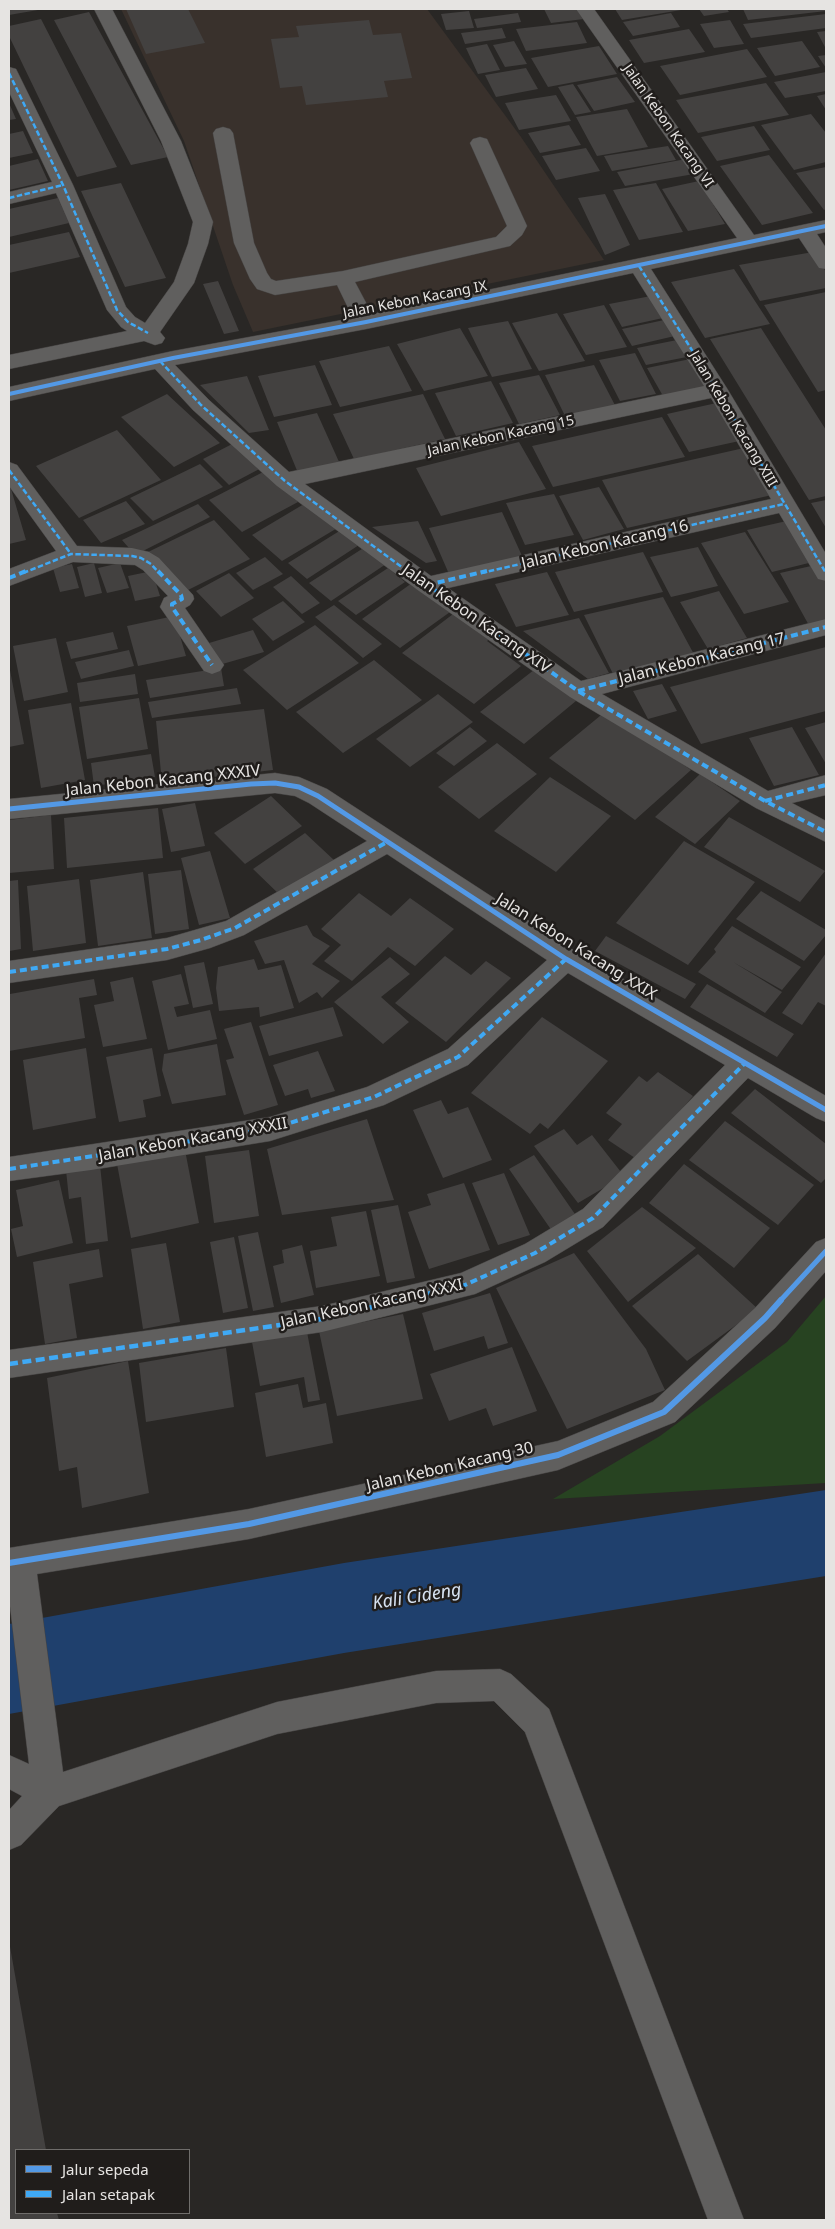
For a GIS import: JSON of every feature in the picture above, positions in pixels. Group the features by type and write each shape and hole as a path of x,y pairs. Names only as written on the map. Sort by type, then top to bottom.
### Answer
{"street":[{"path":"9,362 148,333 184,284 198,244 203,222 171,141 103,9"},
{"name":"Jalan Kebon Kacang VI","path":"585,9 750,243"},
{"name":"Jalan Kebon Kacang XIV","path":"9,73 63,185 117,310 128,322 157,339 166,360 201,405 285,481 427,585 578,691 765,802 826,832"},
{"path":"223,133 244,243 264,284 275,288 343,278 503,242 512,235 517,226 480,143"},
{"path":"9,198 63,185"},
{"name":"Jalan Kebon Kacang IX","path":"9,394 166,360 366,322 826,226"},
{"path":"805,231 826,263"},
{"name":"Jalan Kebon Kacang XIII","path":"639,266 717,390 826,573"},
{"path":"343,278 366,322"},
{"name":"Jalan Kebon Kacang 15","path":"285,481 717,390"},
{"path":"9,470 71,554"},
{"name":"Jalan Kebon Kacang 16","path":"427,585 784,504"},
{"path":"9,578 71,554 132,556 151,564 181,595 182,599 172,604 172,607 212,665"},
{"name":"Jalan Kebon Kacang 17","path":"578,691 826,627"},
{"name":"Jalan Kebon Kacang XXXIV","path":"9,809 251,784 275,783 299,787 318,796"},
{"path":"765,802 826,785"},
{"name":"Jalan Kebon Kacang XXIX","path":"318,796 566,959 826,1110"},
{"path":"9,972 167,949 201,940 235,928 387,842"},
{"name":"Jalan Kebon Kacang XXXII","path":"9,1169 91,1158 270,1129 374,1097 458,1057 566,959"},
{"name":"Jalan Kebon Kacang XXXI","path":"9,1364 322,1319 465,1285 535,1253 593,1218 746,1062"},
{"name":"Jalan Kebon Kacang 30","path":"14,1562 249,1524 558,1456 664,1412 765,1318 826,1251"},
{"path":"14,1562 27,1616 49,1793"},
{"path":"9,1833 49,1793 277,1718 436,1687 500,1685 537,1721 726,2220"},
{"path":"9,1772 49,1793"}],"shaded area":[{"path":"121,9 427,9 521,137 604,260 253,332 233,285 184,141"}],"green space":[{"path":"826,1296 826,1483 553,1499 660,1436 787,1342"}],"building":[{"path":"9,9 38,9 38,10 9,15"},
{"path":"126,9 188,9 205,43 146,54"},
{"path":"544,9 579,9 584,19 551,23"},
{"path":"615,9 681,9 681,10 622,20"},
{"path":"699,9 727,9 729,12 704,16"},
{"path":"743,9 826,9 826,11 748,20"},
{"path":"469,11 474,28 446,30 441,14"},
{"path":"89,12 168,157 131,165 54,20"},
{"path":"518,13 521,22 477,28 474,19"},
{"path":"671,13 680,27 633,36 623,22"},
{"path":"826,14 826,28 751,38 743,24"},
{"path":"41,19 117,167 77,177 9,36 9,26"},
{"path":"369,20 373,35 401,33 412,78 384,81 388,97 306,105 302,86 280,88 271,39 299,37 296,26"},
{"path":"730,20 744,44 714,48 700,24"},
{"path":"577,22 587,43 526,51 516,29"},
{"path":"502,28 506,38 465,44 461,33"},
{"path":"689,29 705,52 644,63 629,40"},
{"path":"826,31 826,49 817,32"},
{"path":"514,41 527,64 505,67 493,45"},
{"path":"802,41 820,67 775,76 757,48"},
{"path":"487,44 500,70 478,74 466,48"},
{"path":"599,46 617,74 548,87 531,58"},
{"path":"747,49 767,77 680,95 660,66"},
{"path":"826,55 826,68 818,56"},
{"path":"526,68 538,89 496,97 485,75"},
{"path":"826,72 826,91 785,98 774,82"},
{"path":"617,77 635,102 594,111 577,85"},
{"path":"766,83 789,115 698,133 676,100"},
{"path":"573,84 591,112 575,115 558,87"},
{"path":"826,94 826,110 817,96"},
{"path":"556,95 571,121 519,130 505,103"},
{"path":"9,103 16,119 9,120"},
{"path":"627,109 648,147 597,156 576,117"},
{"path":"811,114 826,133 826,162 794,170 761,125"},
{"path":"569,125 581,145 540,153 528,133"},
{"path":"754,126 770,150 717,161 701,137"},
{"path":"23,131 33,153 9,158 9,134"},
{"path":"668,146 676,160 612,171 604,156"},
{"path":"586,148 600,171 556,180 542,156"},
{"path":"769,155 813,213 762,225 720,166"},
{"path":"38,159 48,181 9,190 9,166"},
{"path":"686,159 694,174 625,186 617,172"},
{"path":"826,167 826,209 824,210 796,173"},
{"path":"699,181 725,224 688,231 662,189"},
{"path":"121,183 166,278 125,287 81,191"},
{"path":"656,183 683,232 639,240 613,190"},
{"path":"605,194 630,245 605,255 578,198"},
{"path":"58,198 69,223 9,237 9,209"},
{"path":"69,232 80,257 9,273 9,245"},
{"path":"813,252 826,272 826,288 760,301 739,265"},
{"path":"734,269 770,324 705,338 671,282"},
{"path":"218,281 239,331 224,334 203,284"},
{"path":"826,292 826,390 818,392 764,305"},
{"path":"651,296 663,318 622,327 609,304"},
{"path":"604,305 627,347 586,355 563,314"},
{"path":"557,313 585,361 539,371 512,323"},
{"path":"669,319 679,335 632,346 622,329"},
{"path":"508,321 532,369 492,377 468,328"},
{"path":"460,328 488,376 424,391 397,344"},
{"path":"761,328 826,430 826,496 809,500 710,339"},
{"path":"682,339 692,356 646,365 637,348"},
{"path":"389,346 412,391 340,407 319,361"},
{"path":"635,353 656,394 620,401 599,360"},
{"path":"695,358 711,385 663,396 647,368"},
{"path":"315,365 332,405 274,417 258,376"},
{"path":"594,365 617,409 567,420 545,375"},
{"path":"539,375 560,415 519,424 499,383"},
{"path":"247,376 269,430 249,433 200,385"},
{"path":"491,381 513,423 456,436 435,393"},
{"path":"167,394 220,443 174,467 121,417"},
{"path":"423,394 445,439 354,459 333,414"},
{"path":"721,402 744,440 689,452 667,414"},
{"path":"317,413 340,464 298,473 277,422"},
{"path":"662,417 685,457 553,487 532,446"},
{"path":"117,430 161,480 79,518 36,466"},
{"path":"238,441 265,466 229,485 203,459"},
{"path":"519,442 546,489 441,516 416,468"},
{"path":"744,448 772,495 627,528 602,480"},
{"path":"200,464 223,487 153,521 130,498"},
{"path":"265,471 298,502 242,532 209,500"},
{"path":"9,482 26,540 9,544"},
{"path":"599,487 624,529 583,540 559,496"},
{"path":"554,494 574,535 525,545 506,503"},
{"path":"826,500 826,528 811,503"},
{"path":"126,501 145,524 101,543 83,520"},
{"path":"309,501 339,527 282,561 252,535"},
{"path":"198,504 210,517 135,555 122,540"},
{"path":"502,512 523,558 449,574 429,528"},
{"path":"214,520 250,559 184,592 148,552"},
{"path":"791,520 817,561 772,572 747,530"},
{"path":"418,521 437,561 426,563 372,527"},
{"path":"341,530 359,545 307,579 288,563"},
{"path":"745,532 789,602 744,614 701,543"},
{"path":"365,547 386,564 331,601 309,583"},
{"path":"698,547 718,586 671,597 650,557"},
{"path":"643,552 663,592 574,612 555,572"},
{"path":"265,557 283,574 253,590 236,573"},
{"path":"94,563 102,593 85,597 77,567"},
{"path":"120,563 129,588 107,593 98,568"},
{"path":"72,564 79,588 60,592 53,568"},
{"path":"820,564 826,574 826,625 811,629 780,573"},
{"path":"388,568 405,582 356,615 338,601"},
{"path":"152,571 160,596 135,601 128,576"},
{"path":"547,572 569,615 516,627 495,584"},
{"path":"229,573 254,598 221,617 196,591"},
{"path":"291,576 320,603 302,614 273,587"},
{"path":"412,583 450,612 400,648 362,619"},
{"path":"719,591 747,638 708,649 680,602"},
{"path":"663,597 696,658 615,678 584,615"},
{"path":"283,601 305,622 273,641 252,619"},
{"path":"334,605 382,644 363,658 315,617"},
{"path":"457,611 493,636 487,641 521,666 474,704 402,653"},
{"path":"174,616 186,656 138,666 127,626"},
{"path":"579,618 609,673 588,679 523,631"},
{"path":"315,625 359,663 287,710 243,670"},
{"path":"253,630 264,652 219,665 209,643"},
{"path":"113,632 118,649 71,659 66,642"},
{"path":"56,638 68,692 24,701 13,646"},
{"path":"826,647 826,711 701,744 670,687"},
{"path":"129,650 134,666 81,679 75,662"},
{"path":"374,660 422,700 343,753 296,712"},
{"path":"9,665 24,744 9,747"},
{"path":"539,666 582,696 524,744 480,712"},
{"path":"221,668 224,686 150,698 146,680"},
{"path":"135,674 138,694 80,702 77,683"},
{"path":"662,684 677,711 648,719 633,691"},
{"path":"237,688 241,704 152,718 148,702"},
{"path":"438,694 473,722 410,767 376,739"},
{"path":"139,698 148,749 87,759 79,707"},
{"path":"71,703 85,780 41,788 28,710"},
{"path":"264,709 273,770 162,783 156,721"},
{"path":"606,711 691,770 635,820 549,758"},
{"path":"826,722 826,764 805,728"},
{"path":"470,727 487,741 454,766 436,753"},
{"path":"792,727 819,775 774,786 749,738"},
{"path":"497,743 537,774 479,819 438,787"},
{"path":"151,754 155,777 94,786 91,763"},
{"path":"700,774 740,801 695,844 655,817"},
{"path":"550,777 611,816 556,872 494,831"},
{"path":"271,796 302,826 245,864 214,833"},
{"path":"195,803 205,846 171,852 162,809"},
{"path":"158,808 163,858 67,868 64,818"},
{"path":"51,815 54,869 9,873 9,820"},
{"path":"729,817 825,871 800,902 704,847"},
{"path":"305,833 335,861 282,897 253,869"},
{"path":"684,841 755,882 688,965 616,923"},
{"path":"210,851 230,918 199,925 181,858"},
{"path":"181,870 189,929 155,934 148,874"},
{"path":"143,872 152,938 98,946 90,880"},
{"path":"79,879 86,943 33,951 27,886"},
{"path":"18,880 21,949 9,951 9,881"},
{"path":"761,891 826,930 826,935 804,961 736,919"},
{"path":"359,893 391,916 410,898 454,929 415,966 388,947 352,981 324,961 341,945 321,929"},
{"path":"307,925 313,936 330,946 312,964 340,981 322,998 317,992 299,1003 284,960 265,964 254,941"},
{"path":"732,926 801,967 782,990 733,962 782,992 765,1013 698,972 716,952 714,949"},
{"path":"606,936 696,984 685,999 595,951"},
{"path":"826,953 826,1006 818,1002 802,1025 782,1013"},
{"path":"445,956 471,975 486,961 511,978 446,1042 395,1003"},
{"path":"390,957 410,974 381,997 409,1022 383,1044 334,1002"},
{"path":"254,959 258,970 281,965 294,1008 260,1017 259,1007 219,1011 216,988 218,967"},
{"path":"204,962 213,1004 193,1008 184,966"},
{"path":"181,974 189,1004 174,1007 177,1017 210,1010 217,1039 168,1050 152,981"},
{"path":"133,977 147,1039 103,1047 94,1005 114,1001 110,982"},
{"path":"94,979 97,995 79,998 85,1038 9,1051 10,994"},
{"path":"707,984 794,1034 777,1057 690,1007"},
{"path":"333,1007 343,1036 269,1056 259,1026"},
{"path":"542,1017 608,1061 548,1129 540,1123 530,1134 471,1093"},
{"path":"251,1022 278,1105 244,1115 226,1060 234,1058 224,1029"},
{"path":"217,1044 226,1095 172,1104 162,1070 164,1054"},
{"path":"86,1048 96,1118 33,1130 23,1060"},
{"path":"152,1048 161,1096 143,1100 146,1117 119,1122 106,1057"},
{"path":"318,1051 335,1091 311,1098 308,1089 285,1096 273,1065"},
{"path":"658,1072 693,1096 638,1160 608,1140 622,1124 606,1113 639,1076 647,1082"},
{"path":"755,1089 826,1144 826,1178 821,1183 731,1113"},
{"path":"441,1100 448,1114 468,1107 492,1160 443,1178 413,1110"},
{"path":"367,1119 394,1200 282,1215 267,1149"},
{"path":"725,1121 814,1185 778,1225 689,1160"},
{"path":"564,1129 577,1145 592,1135 624,1176 578,1203 534,1146"},
{"path":"185,1150 199,1223 131,1238 117,1164"},
{"path":"249,1150 259,1216 214,1223 205,1156"},
{"path":"534,1155 577,1217 552,1231 509,1169"},
{"path":"684,1164 770,1228 734,1268 649,1203"},
{"path":"100,1165 108,1241 86,1244 81,1197 69,1199 66,1170"},
{"path":"504,1173 530,1235 498,1245 472,1183"},
{"path":"59,1180 73,1243 17,1257 11,1229 23,1226 16,1190"},
{"path":"464,1183 490,1250 429,1269 408,1212 431,1205 427,1194"},
{"path":"398,1205 415,1278 387,1283 371,1210"},
{"path":"642,1207 696,1248 628,1302 587,1251"},
{"path":"366,1211 380,1276 316,1288 310,1251 337,1246 331,1217"},
{"path":"258,1232 274,1307 253,1311 238,1236"},
{"path":"234,1237 248,1308 223,1313 210,1242"},
{"path":"166,1243 180,1322 143,1329 131,1249"},
{"path":"302,1245 314,1295 281,1303 273,1266 284,1263 282,1250"},
{"path":"99,1249 103,1277 69,1284 77,1338 45,1344 33,1262"},
{"path":"574,1253 646,1349 665,1390 567,1429 496,1288"},
{"path":"698,1254 758,1309 687,1361 632,1306"},
{"path":"490,1293 508,1343 488,1349 484,1336 434,1351 422,1313"},
{"path":"403,1314 423,1399 337,1416 319,1331"},
{"path":"307,1332 320,1400 308,1402 304,1377 260,1386 252,1342"},
{"path":"512,1347 537,1411 493,1426 486,1408 449,1421 430,1374"},
{"path":"226,1348 234,1407 146,1422 139,1363"},
{"path":"128,1361 149,1493 82,1508 77,1467 59,1471 47,1378"},
{"path":"298,1384 303,1408 326,1403 333,1443 266,1457 255,1393"},
{"path":"9,1941 46,2149 15,2149 15,2214 57,2214 59,2220 9,2220"}],"waterway":[{"name":"Kali Cideng","path":"9,1669 344,1608 826,1533"}],"marked path":[{"path":"9,73 63,185 117,310 128,322 148,333"},
{"path":"9,198 63,185"},
{"path":"639,266 717,390 826,573"},
{"path":"160,361 201,405 285,481 427,585 578,691 765,801 826,832"},
{"path":"9,470 71,554"},
{"path":"427,585 784,504"},
{"path":"9,578 71,554 141,558 151,564 181,595 182,599 172,604 172,607 212,665"},
{"path":"578,691 826,627"},
{"path":"765,801 826,785"},
{"path":"9,972 167,949 201,940 235,928 387,842"},
{"path":"9,1169 91,1158 270,1129 374,1097 458,1057 566,959"},
{"path":"9,1364 322,1319 465,1285 535,1253 593,1218 746,1062"}],"cycle path":[{"path":"9,394 173,358 366,322 826,226"},
{"path":"9,809 251,784 275,783 299,787 318,796 566,959 826,1110"},
{"path":"9,1563 249,1524 558,1455 664,1412 765,1318 826,1251"}]}
